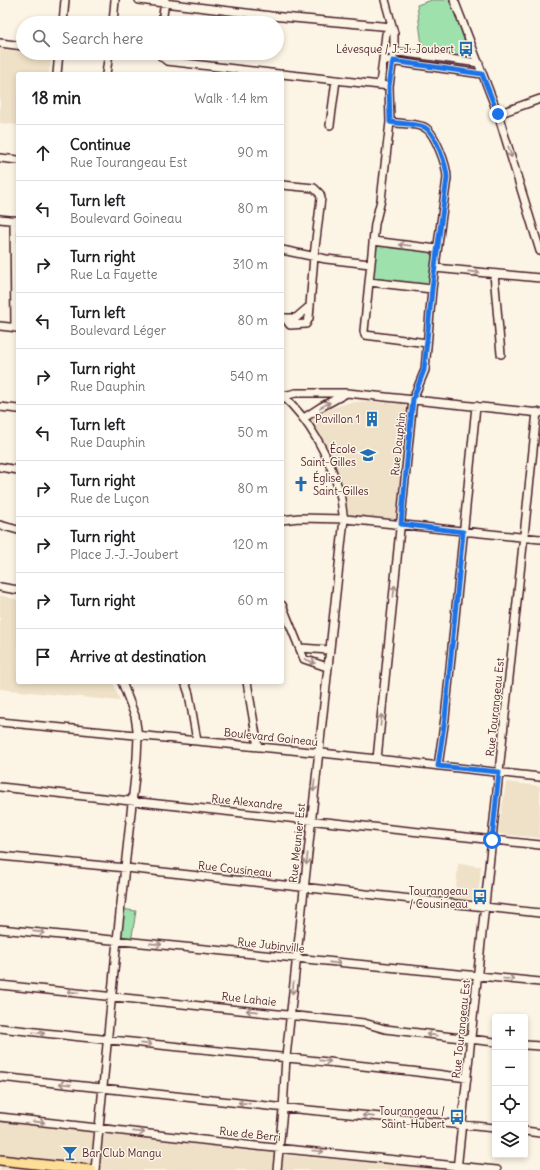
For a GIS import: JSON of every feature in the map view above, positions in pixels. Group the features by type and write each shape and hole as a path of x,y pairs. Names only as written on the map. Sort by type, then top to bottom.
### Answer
{"main road":[{"path":"0,1160 91,1170"}],"street":[{"path":"64,16 65,0"},
{"path":"114,16 115,0"},
{"path":"139,0 271,16"},
{"path":"385,0 394,33 394,51 389,86 390,122 381,200 375,224 370,264 364,331 365,335 427,343"},
{"path":"454,0 498,114 540,251"},
{"path":"163,16 165,2"},
{"path":"284,17 392,27"},
{"path":"380,85 386,34 392,27"},
{"path":"0,44 16,45"},
{"path":"384,50 479,63"},
{"path":"57,72 58,60"},
{"path":"106,72 108,60"},
{"path":"166,60 263,72"},
{"path":"383,60 482,74"},
{"path":"284,74 389,86"},
{"path":"330,125 336,80"},
{"path":"498,114 540,99"},
{"name":"Rue Dauphin","path":"376,759 413,399 424,370 432,289 447,178 447,170 443,159 431,133 426,128 417,125 390,122"},
{"path":"0,158 16,160"},
{"path":"284,185 314,188 320,194 321,198 309,318 306,324 290,325 284,319"},
{"path":"0,219 16,220"},
{"path":"373,242 437,249"},
{"path":"284,250 326,259 370,264"},
{"path":"435,268 540,278"},
{"path":"494,274 501,354"},
{"path":"368,282 432,289"},
{"path":"284,318 296,318 310,306"},
{"path":"0,326 16,328"},
{"path":"284,396 296,393 347,393 539,413"},
{"path":"304,418 347,393"},
{"name":"Rue Meunier Est","path":"277,1170 296,959 344,519 340,495 331,468 304,418 284,397"},
{"path":"438,766 445,718 476,406"},
{"path":"0,407 16,409"},
{"name":"Rue Tourangeau Est","path":"457,1168 524,538 539,413"},
{"path":"0,467 16,470"},
{"path":"284,520 299,518 344,519 540,539"},
{"path":"0,525 16,529"},
{"path":"0,587 16,590"},
{"path":"284,611 304,660 327,667"},
{"path":"300,648 329,650"},
{"path":"95,1170 117,940 133,800 138,736 135,716 123,684"},
{"path":"186,684 198,741"},
{"path":"247,684 258,747"},
{"name":"Boulevard Goineau","path":"0,722 318,753 540,777"},
{"name":"Rue Alexandre","path":"0,787 133,800 540,845"},
{"name":"Rue Cousineau","path":"0,856 126,868 540,914"},
{"name":"Rue Jubinville","path":"0,929 540,982"},
{"name":"Rue Lahaie","path":"0,985 291,1014 364,1023 385,1029 492,1042"},
{"path":"0,1028 286,1057 467,1078"},
{"path":"528,1045 540,1046"},
{"path":"0,1076 283,1107 492,1128"},
{"name":"Rue de Berri","path":"0,1117 457,1168 497,1170"},
{"path":"528,1131 540,1133"}],"shaded area":[{"path":"0,49 16,51 16,60 51,60 49,72 16,72 16,125 0,123"},
{"name":"École Saint-Gilles","path":"364,401 411,405 399,519 349,515 334,465 310,419 332,408 347,403"},
{"path":"0,595 16,599 16,684 114,684 120,701 0,689"},
{"path":"506,782 540,786 540,838 498,834"},
{"path":"458,864 481,866 478,900 455,898"},
{"path":"0,1121 284,1155 449,1170 0,1170"}],"green space":[{"path":"432,0 451,0 471,62 423,54 417,5"},
{"path":"379,244 431,250 433,265 430,283 423,287 375,280 370,273 374,249"},
{"path":"121,909 136,911 131,942 117,940"}],"place":[{"name":"Lévesque / J.-J.-Joubert","path":"466,49"},
{"name":"Pavillon 1","path":"372,419"},
{"name":"École Saint-Gilles","path":"368,455"},
{"name":"Église Saint-Gilles","path":"301,484"},
{"name":"Tourangeau / Cousineau","path":"480,897"},
{"name":"Tourangeau / Saint-Hubert","path":"457,1117"},
{"name":"Bar Club Mangu","path":"70,1153"}],"route":[{"path":"492,840 499,772 438,766 445,718 463,532 401,524 413,399 424,370 432,289 447,170 431,133 426,128 417,125 390,122 389,86 393,61 482,74 498,114"}]}
